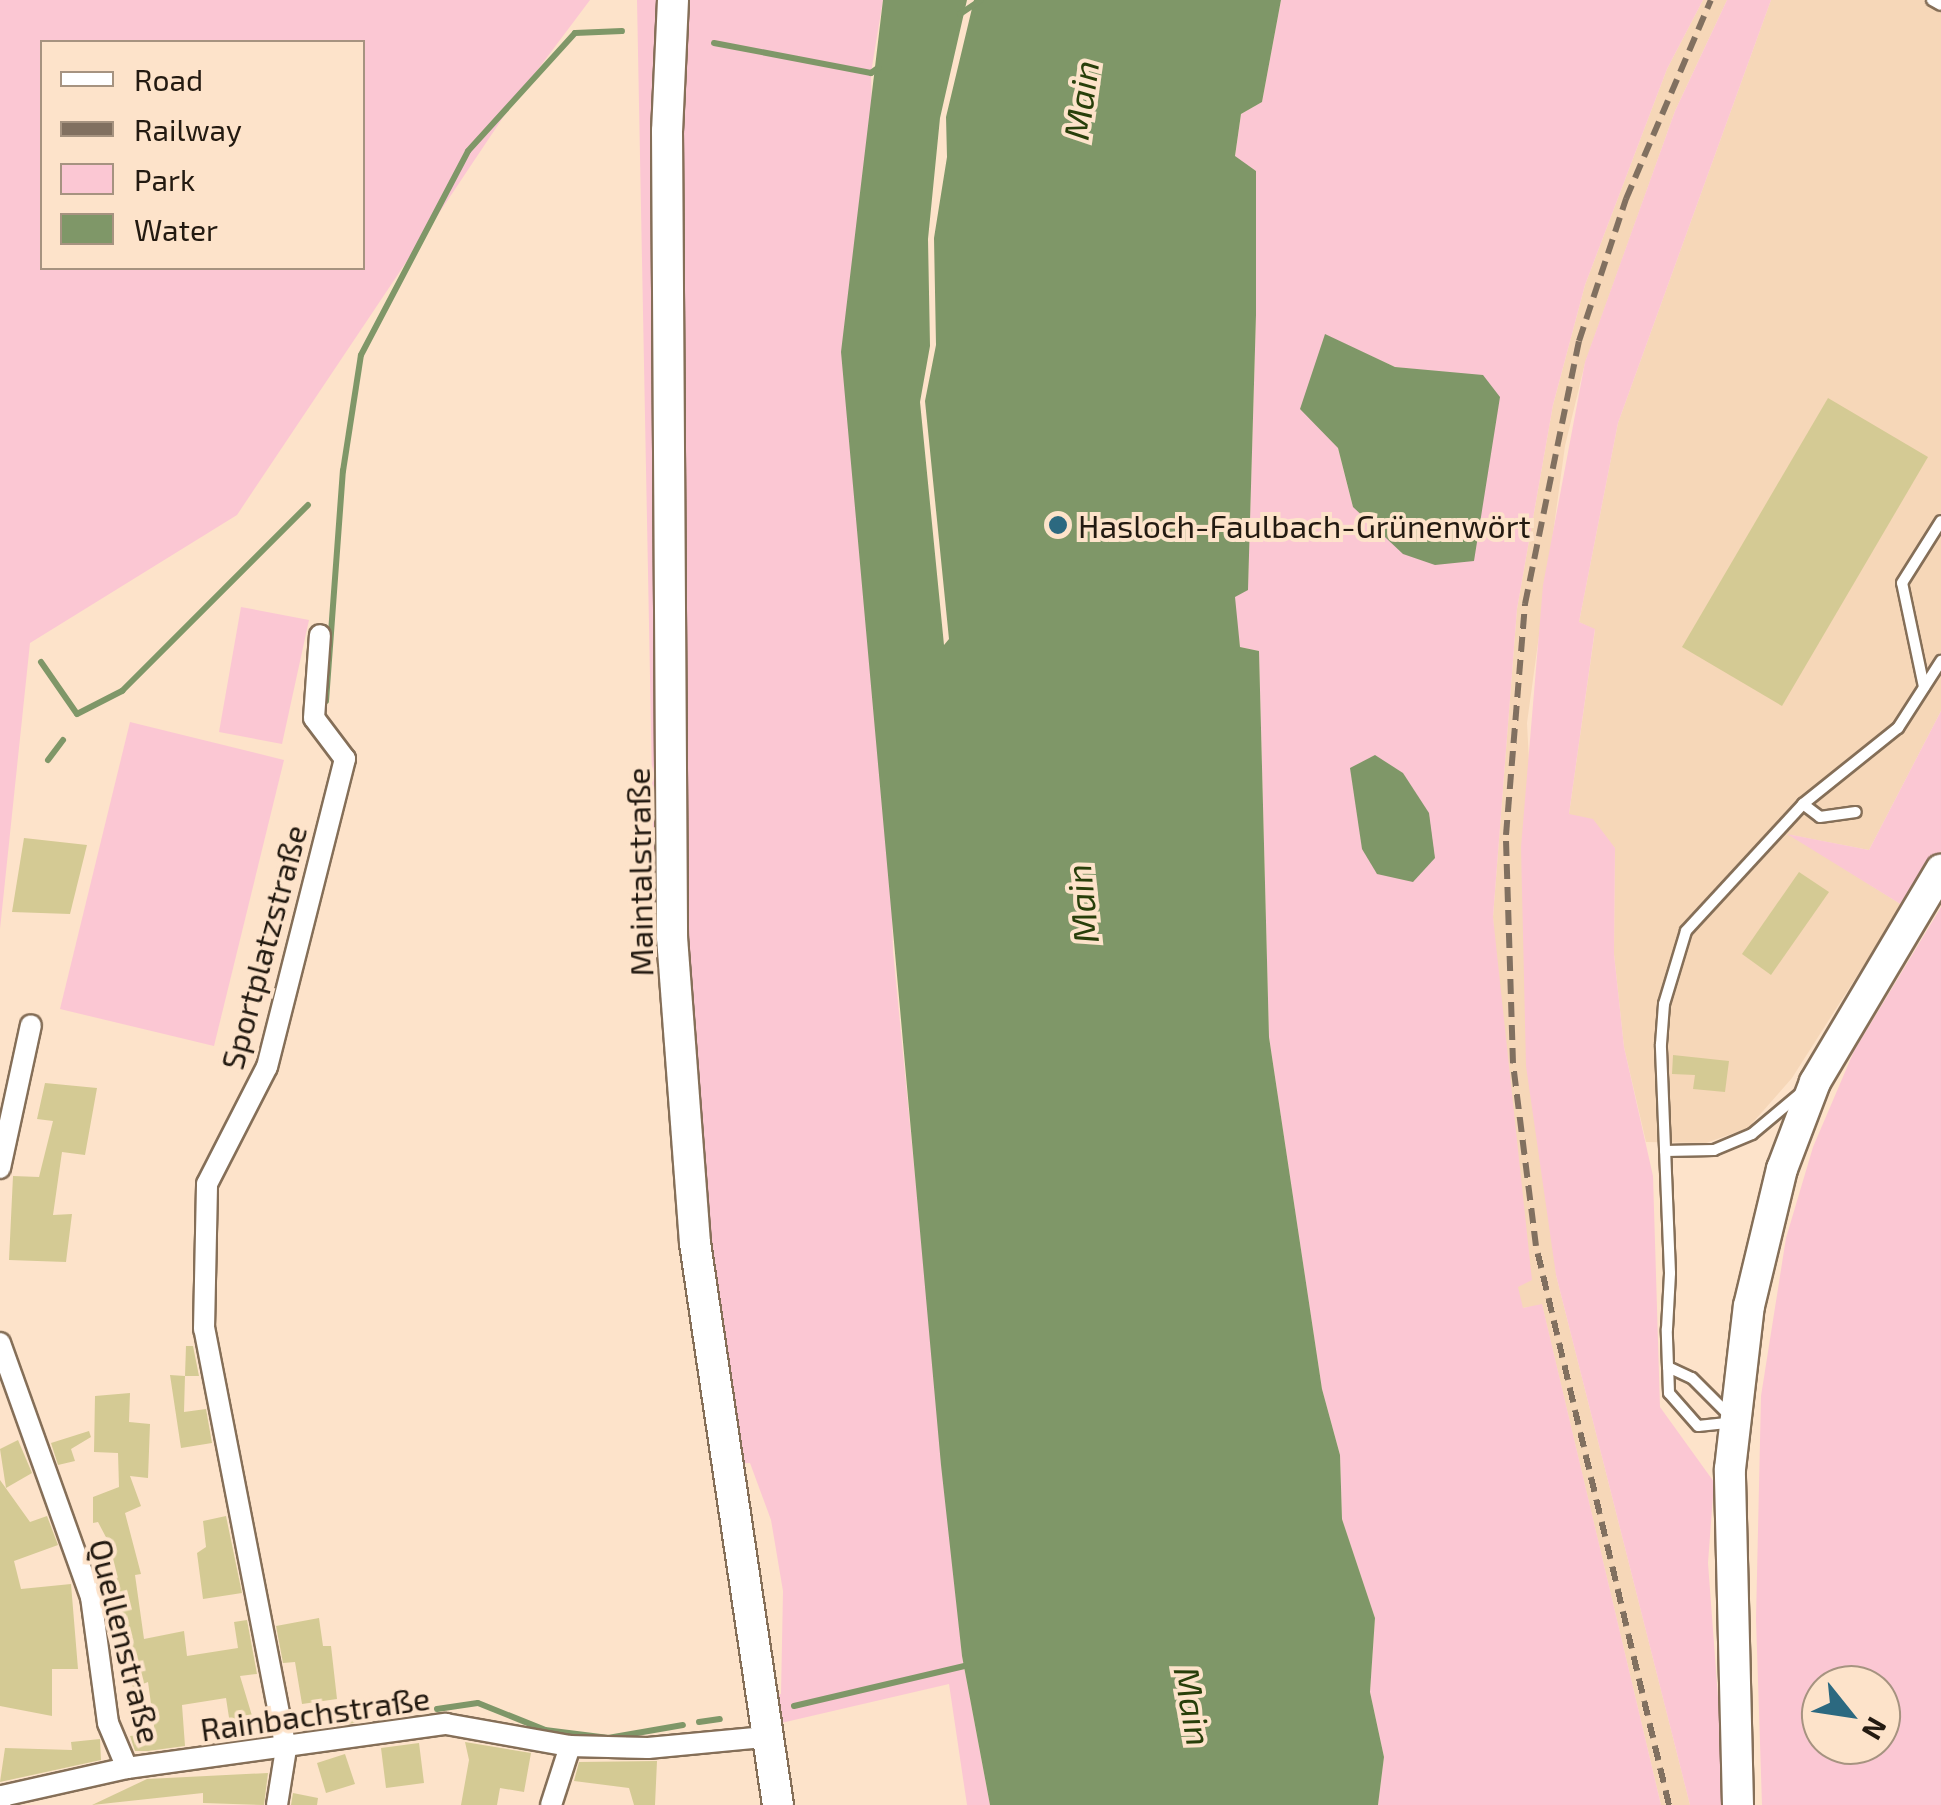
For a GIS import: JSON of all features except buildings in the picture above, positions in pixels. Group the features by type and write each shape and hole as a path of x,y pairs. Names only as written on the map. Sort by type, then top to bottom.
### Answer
{"main road":[{"name":"Maintalstraße","path":"673,0 667,131 672,937 695,1243 778,1805"},
{"path":"1738,1805 1729,1584 1736,1422 1748,1306 1782,1169 1815,1082 1941,870"}],"street":[{"name":"Sportplatzstraße","path":"286,1749 204,1329 207,1184 267,1067 345,759 314,718 320,635"},
{"path":"0,1168 31,1025"},
{"name":"Quellenstraße","path":"0,1343 90,1598 108,1724 127,1768 2,1796 0,1805"},
{"name":"Rainbachstraße","path":"127,1768 446,1724 570,1746 648,1748 765,1737"},
{"path":"551,1805 570,1746"},
{"path":"277,1805 286,1749"}],"lane":[{"path":"1932,0 1941,6"},
{"path":"1924,688 1902,583 1941,522"},
{"path":"1736,1422 1688,1421 1669,1392 1664,1004 1686,932 1803,804 1898,728 1941,661"},
{"path":"1803,804 1820,818 1856,812"},
{"path":"1665,1151 1714,1150 1752,1134 1815,1082"},
{"path":"1668,1367 1703,1387 1736,1422"}],"shaded area":[{"path":"1703,0 1727,0 1675,111 1585,363 1565,446 1527,723 1556,1275 1690,1805 1661,1805 1542,1305 1522,1308 1517,1286 1493,917 1517,609 1553,405 1585,285 1667,69"},
{"path":"1771,0 1941,0 1941,711 1869,850 1791,835 1902,905 1792,1078 1748,1128 1706,1143 1646,1142 1624,1047 1614,954 1615,848 1569,814 1595,630 1579,622 1618,423"}],"green space":[{"path":"0,0 590,0 512,104 237,515 30,643 0,929"},
{"path":"637,0 883,0 871,73 893,951 962,1656 990,1805 967,1805 949,1684 764,1727 760,1699 781,1694 783,1591 771,1520 750,1463 727,1464 672,937 655,937"},
{"path":"1281,0 1703,0 1667,69 1585,285 1553,405 1517,609 1493,917 1532,1280 1518,1287 1523,1308 1542,1304 1661,1805 1378,1805 1384,1757 1370,1692 1375,1618 1342,1519 1340,1455 1322,1389 1269,1037 1259,651 1240,647 1233,595 1248,589 1256,315 1256,171 1235,157 1241,114 1262,102","holes":["1325,335 1395,367 1483,376 1353,507 1338,448"]},
{"path":"1727,0 1771,0 1618,423 1579,622 1595,629 1569,814 1593,819 1615,848 1614,954 1624,1047 1653,1176 1660,1407 1714,1482 1708,1563 1726,1805 1690,1805 1556,1275 1526,1066 1521,847 1543,585 1585,362 1675,111"},
{"path":"241,607 309,620 282,744 219,732"},
{"path":"1941,711 1941,851 1902,905 1787,834 1869,850"},
{"path":"130,722 284,760 214,1046 60,1009"},
{"path":"1941,907 1941,1805 1762,1805 1756,1619 1761,1396 1786,1238 1813,1147 1854,1051"}],"water":[{"name":"Main","path":"883,0 967,0 940,118 928,239 930,346 920,402 944,645 949,639 925,401 936,345 934,238 947,157 946,117 974,0 1281,0 1262,102 1241,114 1235,156 1256,171 1256,315 1248,590 1235,597 1240,647 1259,651 1269,1037 1322,1389 1340,1455 1342,1519 1375,1618 1370,1692 1384,1757 1378,1805 990,1805 962,1656 941,1465 841,352"},
{"path":"1325,334 1395,367 1483,375 1500,397 1474,561 1435,565 1403,554 1353,507 1338,448 1300,409"},
{"path":"1375,755 1403,773 1429,813 1435,858 1413,882 1377,874 1362,849 1350,768"}],"waterway":[{"path":"960,14 981,0"},
{"path":"326,701 343,471 361,355 468,151 575,33 622,31"},
{"path":"714,43 871,73 878,68"},
{"path":"41,662 77,714 122,691 308,505"},
{"path":"48,760 63,740"},
{"path":"794,1706 964,1666"},
{"path":"437,1709 478,1703 545,1730 608,1738 683,1725"},
{"path":"699,1722 720,1719"}],"railway":[{"path":"1669,1805 1536,1246 1513,1063 1506,835 1525,604 1579,341 1626,199 1711,0"}],"place":[{"name":"Hasloch-Faulbach-Grünenwört","path":"1058,525"}]}
